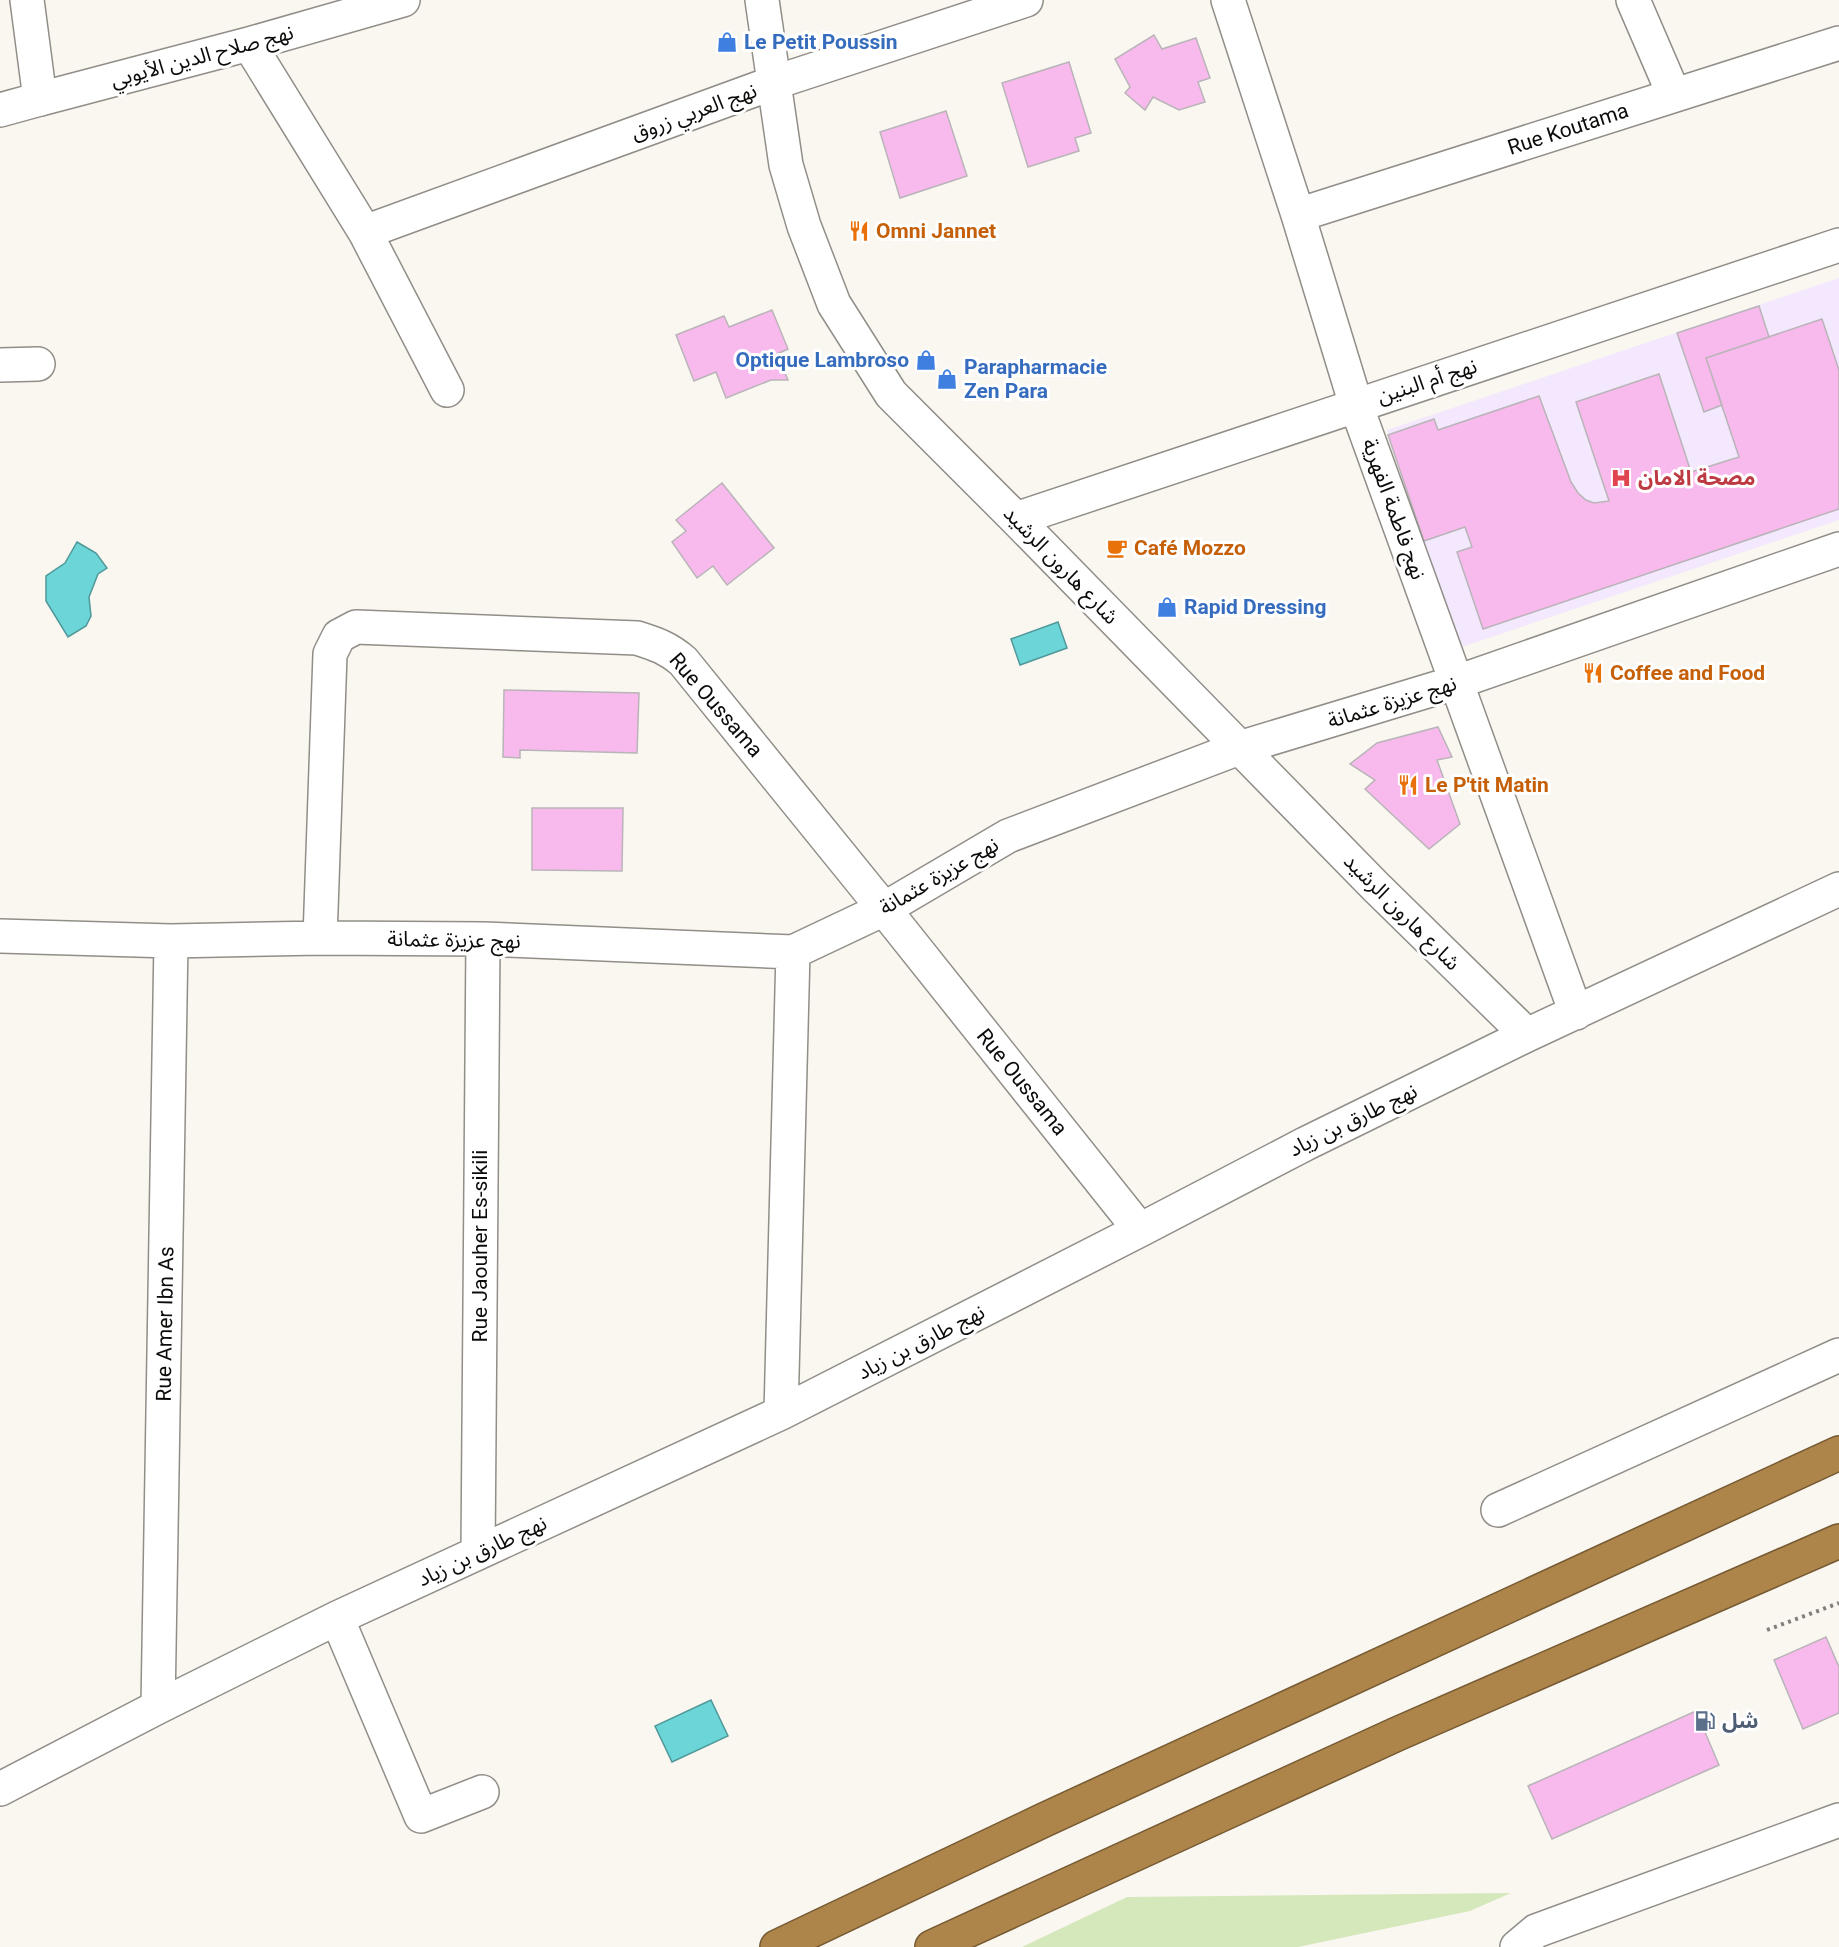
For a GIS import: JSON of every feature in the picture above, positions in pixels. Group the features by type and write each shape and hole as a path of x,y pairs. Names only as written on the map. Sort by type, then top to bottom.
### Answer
{"highway":[{"path":"777,1947 1044,1820 1839,1453"},
{"path":"932,1947 1397,1734 1839,1541"}],"street":[{"path":"27,0 40,99"},
{"name":"نهج صلاح الدين الأيوبي","path":"0,110 249,44 403,0"},
{"name":"شارع هارون الرشيد","path":"762,0 786,165 804,226 834,304 891,394 1375,886 1527,1035"},
{"name":"نهج العربي زروق","path":"365,232 773,83 1026,0"},
{"name":"نهج فاطمة الفهرية","path":"1228,0 1298,215 1356,405 1576,1013"},
{"path":"1633,0 1674,95"},
{"name":"Rue Koutama","path":"1298,215 1839,43"},
{"path":"249,44 365,232 447,390"},
{"name":"نهج أم البنين","path":"1016,519 1839,245"},
{"path":"0,365 38,364"},
{"name":"نهج عزيزة عثمانة","path":"0,936 171,941 320,938 483,939 793,952 884,909 1008,836 1239,748 1457,682 1839,549"},
{"name":"Rue Oussama","path":"320,938 330,654 339,636 356,627 637,638 670,650 683,661 1140,1230"},
{"name":"نهج طارق بن زياد","path":"0,1789 337,1618 781,1413 1305,1144 1527,1035 1839,889"},
{"name":"Rue Jaouher Es-sikili","path":"478,1553 483,939"},
{"name":"Rue Amer Ibn As","path":"158,1707 171,941"},
{"path":"781,1413 793,952"},
{"path":"1498,1510 1839,1355"},
{"path":"337,1618 421,1816 482,1792"},
{"path":"1517,1947 1536,1931 1839,1820"}],"path":[{"path":"1767,1630 1839,1603"}],"shaded area":[{"name":"مصحة الامان","path":"1839,278 1839,520 1459,648 1387,430"}],"green space":[{"path":"1511,1893 1470,1911 1298,1947 1022,1947 1127,1897"}],"water":[{"path":"77,542 96,553 107,568 98,574 89,597 91,616 86,626 68,637 46,601 46,576 65,563"},
{"path":"1058,622 1067,648 1020,665 1011,639"},
{"path":"711,1700 728,1736 672,1762 655,1726"}],"building":[{"path":"1154,35 1162,49 1196,38 1210,78 1198,82 1205,102 1179,110 1153,97 1145,110 1125,93 1130,87 1115,59"},
{"path":"1069,62 1091,133 1075,138 1079,151 1028,167 1002,83"},
{"path":"946,111 967,176 900,198 880,132"},
{"path":"1759,306 1769,337 1706,358 1722,405 1704,412 1677,333"},
{"path":"772,310 788,349 777,354 788,380 771,380 726,398 716,372 694,381 676,335 724,316 729,327"},
{"name":"مصحة الامان","path":"1822,319 1839,370 1839,509 1483,629 1457,552 1472,547 1465,527 1424,541 1388,435 1434,419 1438,430 1539,396 1571,482 1578,493 1594,503 1609,501 1576,402 1659,374 1691,472 1739,457 1706,358"},
{"path":"722,483 774,548 727,585 713,566 697,578 672,542 686,531 676,520"},
{"path":"504,690 639,693 637,753 520,750 520,758 503,757"},
{"name":"Le P'tit Matin","path":"1438,727 1452,757 1437,760 1460,824 1429,849 1365,789 1375,780 1350,764 1377,743"},
{"path":"532,808 623,808 622,871 532,870"},
{"path":"1826,1637 1839,1667 1839,1713 1803,1729 1774,1660"},
{"path":"1696,1711 1719,1765 1552,1839 1528,1786"}],"place":[{"name":"Le Petit Poussin","path":"727,42"},
{"name":"Omni Jannet","path":"859,231"},
{"name":"Optique Lambroso","path":"926,360"},
{"name":"Parapharmacie Zen Para","path":"947,379"},
{"name":"مصحة الامان","path":"1621,478"},
{"name":"Café Mozzo","path":"1117,548"},
{"name":"Rapid Dressing","path":"1167,607"},
{"name":"Coffee and Food","path":"1593,673"},
{"name":"Le P'tit Matin","path":"1408,785"},
{"name":"شل","path":"1705,1721"}]}
